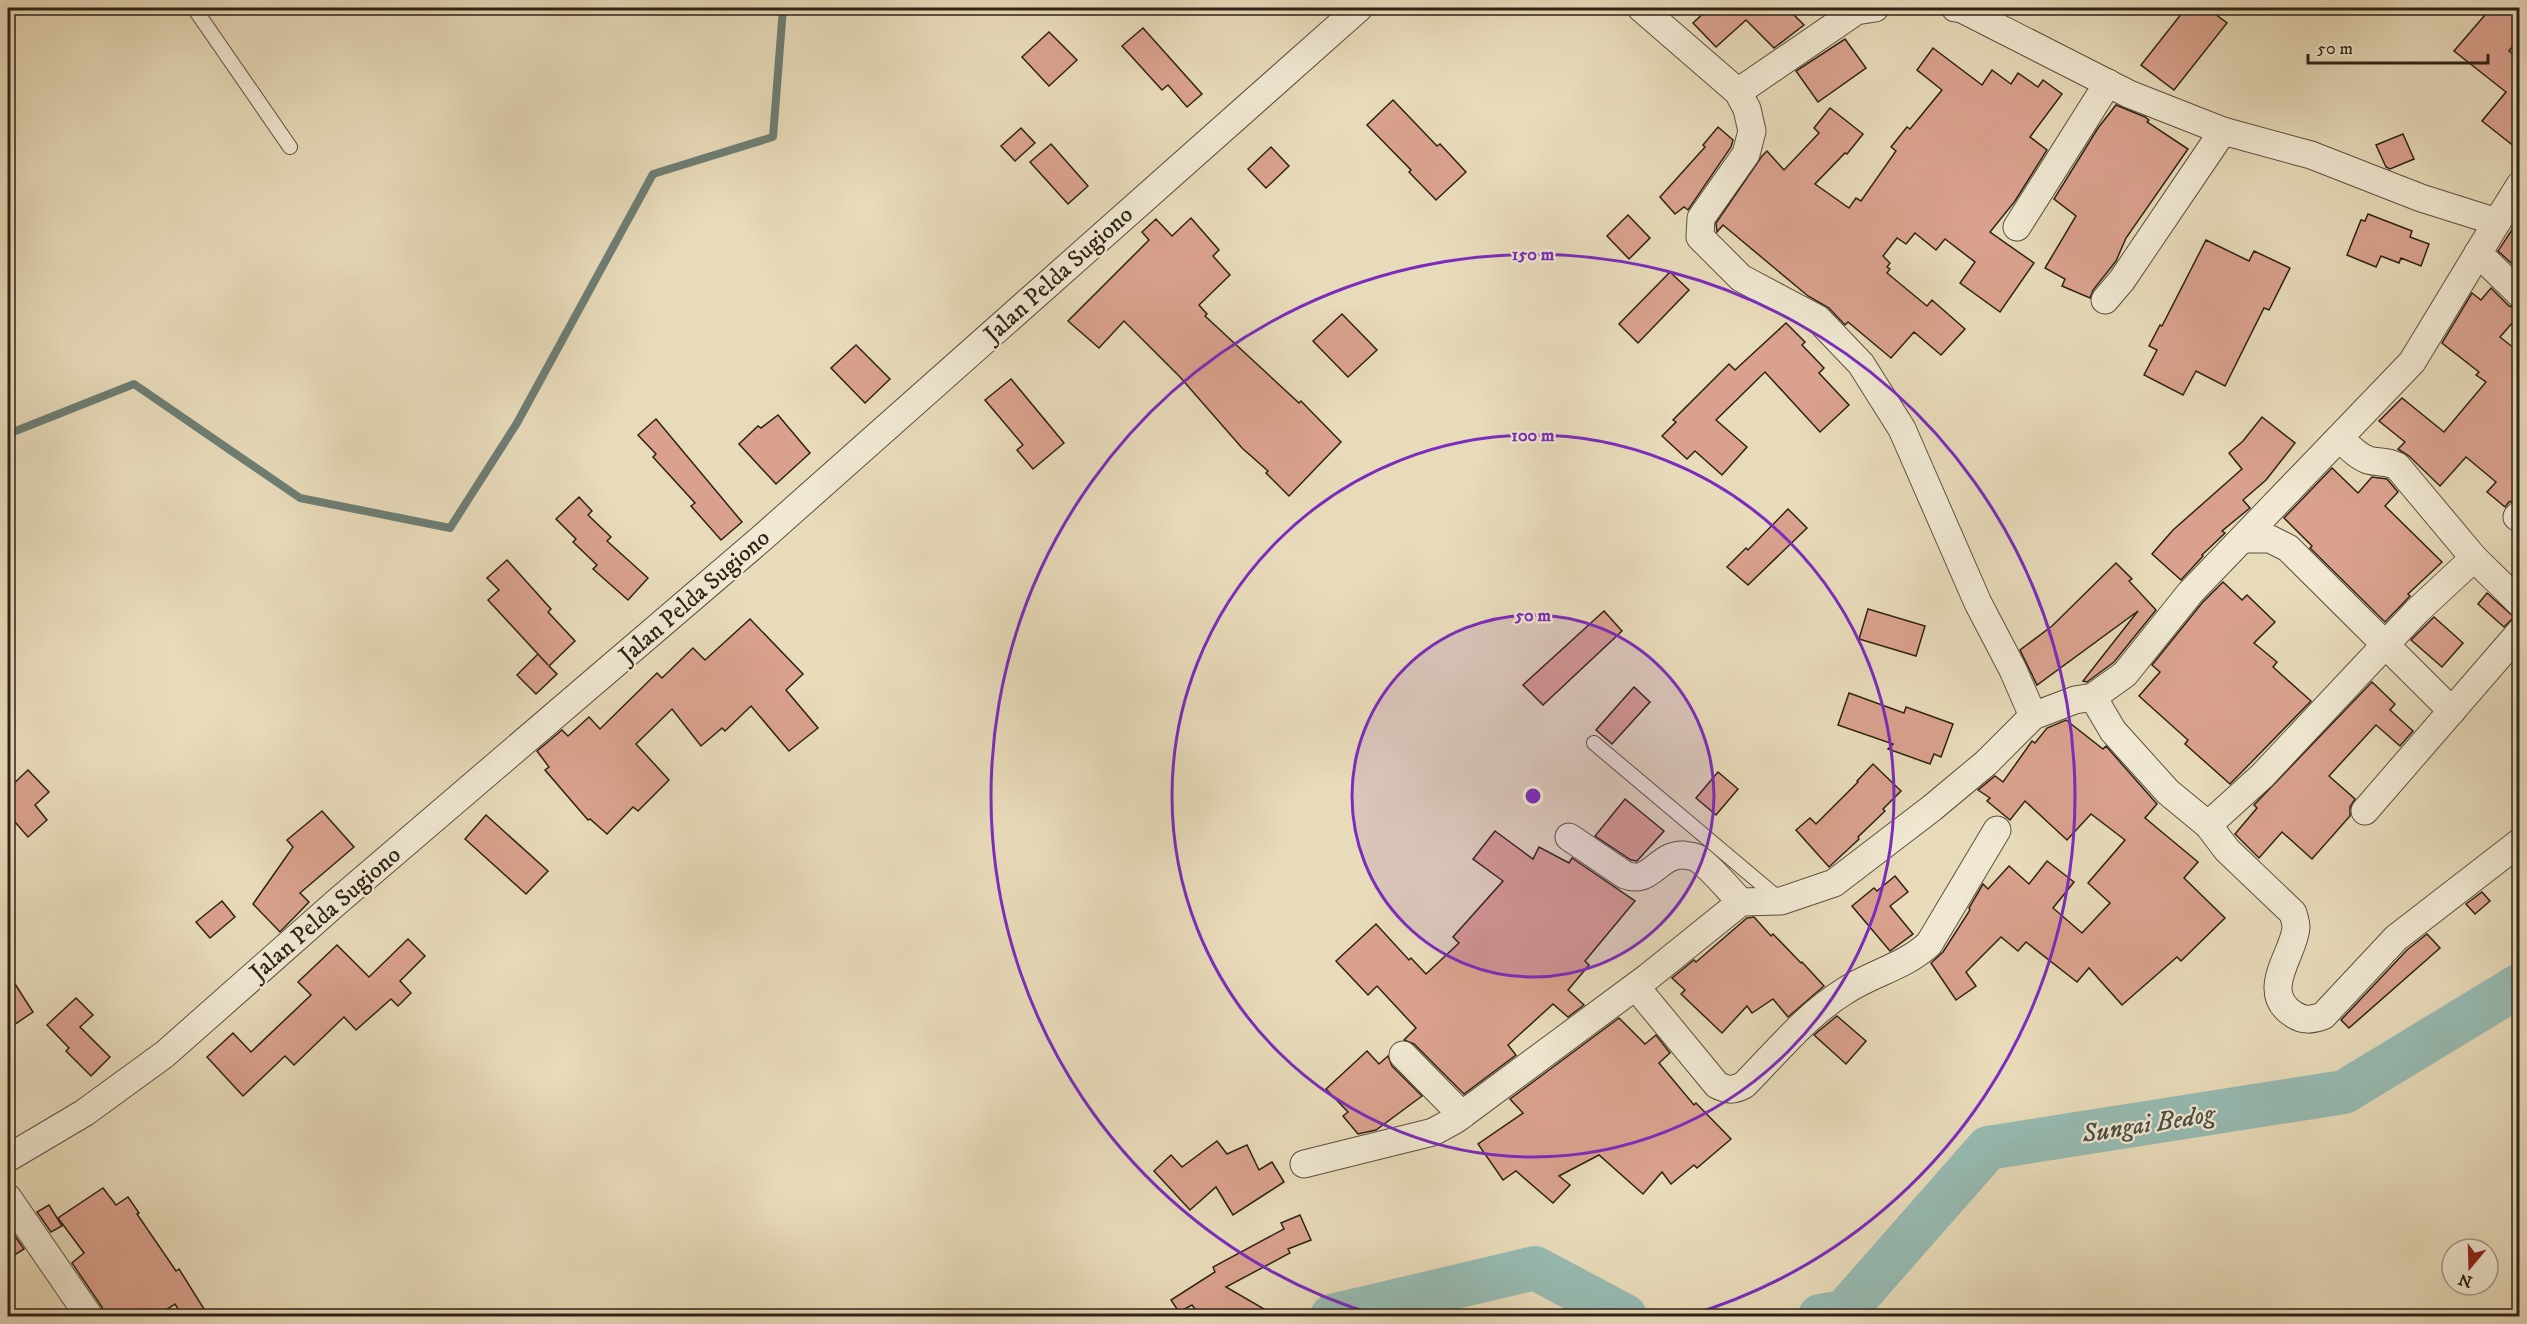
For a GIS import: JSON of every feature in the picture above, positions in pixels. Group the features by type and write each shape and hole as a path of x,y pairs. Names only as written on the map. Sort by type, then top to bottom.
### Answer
{"street":[{"name":"Jalan Pelda Sugiono","path":"8,1158 84,1113 165,1054 347,894 753,545 1359,8"},
{"path":"1641,8 1738,92 1747,109 1752,131 1746,154 1701,218 1700,237 1741,278 1818,319 1861,364 1902,429 1978,603 2013,670 2033,716"},
{"path":"1738,92 1856,11 1875,8"},
{"path":"1955,8 1962,9 2026,39 2129,94 2223,131 2311,154 2421,198 2497,222"},
{"path":"2018,227 2108,83"},
{"path":"2105,300 2122,280 2223,131"},
{"path":"1304,1164 1433,1132 1462,1115 1636,987 1741,902 1782,901 1834,883 1932,808 1986,762 2033,716 2075,700 2093,697 2125,674 2190,593 2412,362 2520,185"},
{"path":"2478,253 2520,294"},
{"path":"2340,438 2356,453 2369,460 2385,460 2397,466 2474,558 2520,603"},
{"path":"2243,539 2270,539 2288,548 2452,711"},
{"path":"2208,825 2262,776 2385,644 2474,558"},
{"path":"2365,811 2520,632"},
{"path":"2093,697 2113,731 2168,792 2208,825 2227,850 2293,913 2296,925 2295,935 2283,962 2278,987 2281,1001 2288,1011 2299,1018 2312,1020 2323,1016 2396,938 2520,842"},
{"path":"1636,987 1716,1085 1726,1090 1735,1090 1744,1085 1823,1005 1847,989 1914,958 1929,944 1997,830"},
{"path":"1569,837 1625,875 1636,879 1643,877 1668,857 1696,857 1741,902"},
{"path":"1403,1054 1462,1115"},
{"path":"8,1198 89,1317"}],"lane":[{"path":"194,8 290,147"},
{"path":"1594,743 1782,901"}],"building":[{"path":"1709,8 1787,8 1804,25 1774,48 1746,20 1716,47 1693,23"},
{"path":"2186,8 2207,8 2227,23 2174,90 2141,65"},
{"path":"2491,8 2502,8 2520,21 2520,38 2509,51 2520,60 2520,151 2482,121 2506,92 2454,51"},
{"path":"1143,28 1202,94 1187,107 1168,85 1162,90 1122,46"},
{"path":"1049,32 1077,60 1049,86 1022,57"},
{"path":"1845,39 1866,68 1818,102 1796,71"},
{"path":"1933,48 1982,85 1992,70 2011,84 2018,73 2038,87 2043,80 2062,94 2030,137 2047,150 2015,201 1990,232 2034,263 2000,312 1960,283 1975,262 1945,239 1936,250 1915,233 1906,244 1897,238 1883,256 1890,263 1887,273 1927,306 1932,300 1965,329 1941,355 1914,332 1891,358 1848,322 1845,325 1829,308 1808,296 1723,225 1717,232 1716,223 1762,156 1767,151 1784,170 1819,133 1814,128 1830,108 1863,134 1847,154 1845,153 1815,184 1849,208 1856,198 1861,201 1896,151 1891,147 1907,127 1910,129 1942,90 1917,70"},
{"path":"1393,100 1437,146 1440,144 1466,172 1436,200 1409,172 1411,170 1367,125"},
{"path":"2116,105 2145,117 2149,120 2147,122 2188,149 2126,238 2116,261 2093,290 2090,298 2062,286 2065,279 2045,268 2076,216 2054,199 2098,128"},
{"path":"1718,127 1733,140 1731,147 1688,210 1684,207 1675,214 1660,197 1705,147 1703,145"},
{"path":"1021,128 1035,143 1015,161 1001,146"},
{"path":"2403,134 2414,159 2390,169 2386,167 2376,145"},
{"path":"1051,144 1088,186 1068,204 1030,162"},
{"path":"1271,147 1289,166 1266,188 1248,169"},
{"path":"2368,214 2412,231 2410,237 2429,244 2421,266 2401,258 2399,263 2381,256 2376,267 2347,255 2361,220 2365,221"},
{"path":"1628,215 1650,238 1629,259 1607,236"},
{"path":"1191,218 1219,250 1213,256 1230,275 1199,305 1207,314 1205,316 1299,403 1301,401 1341,442 1289,496 1266,473 1268,471 1242,448 1180,377 1124,321 1099,348 1068,321 1149,240 1142,232 1156,219 1172,236"},
{"path":"2519,219 2519,270 2498,251"},
{"path":"2206,240 2249,261 2254,251 2290,268 2269,310 2264,308 2225,386 2196,371 2183,395 2144,375 2157,350 2149,346 2160,325 2162,326"},
{"path":"1670,272 1689,290 1638,343 1619,324"},
{"path":"2491,288 2509,306 2520,309 2520,314 2500,337 2520,353 2520,499 2509,502 2505,507 2487,492 2496,482 2466,457 2440,486 2409,456 2398,449 2405,442 2379,421 2402,398 2444,432 2486,382 2476,375 2479,372 2442,343 2472,293 2481,300"},
{"path":"1342,314 1377,350 1348,377 1313,341"},
{"path":"1786,323 1805,342 1802,345 1824,368 1819,373 1849,405 1820,432 1765,372 1716,420 1747,447 1722,475 1695,451 1687,459 1662,436 1676,422 1673,420 1729,364 1735,370"},
{"path":"856,345 890,379 865,403 831,368"},
{"path":"1011,379 1064,443 1033,469 1017,450 1023,445 985,400"},
{"path":"778,415 810,453 776,484 739,444 758,426 761,428"},
{"path":"2262,417 2295,443 2266,480 2243,500 2250,508 2222,531 2225,533 2181,580 2152,554 2173,530 2242,469 2229,453 2243,441"},
{"path":"656,419 742,522 721,540 691,506 695,503 653,457 656,454 638,435"},
{"path":"2332,468 2358,493 2372,477 2387,479 2398,492 2385,506 2442,562 2408,594 2410,596 2385,622 2310,548 2312,546 2284,518"},
{"path":"579,497 592,511 588,515 611,537 607,541 648,578 628,600 593,569 597,565 573,542 576,539 556,519"},
{"path":"1788,509 1807,528 1748,585 1727,567 1746,548 1748,550"},
{"path":"507,560 551,609 548,612 575,641 549,666 557,674 536,694 517,675 538,654 488,600 499,590 487,578"},
{"path":"2116,563 2132,579 2129,581 2156,610 2114,662 2087,682 2083,681 2138,611 2037,685 2020,650 2052,626"},
{"path":"2223,582 2242,600 2247,595 2275,622 2254,643 2277,662 2273,667 2311,701 2230,784 2185,744 2188,740 2139,696 2160,672 2152,665 2202,603"},
{"path":"2487,593 2514,617 2504,627 2478,604"},
{"path":"1868,609 1925,626 1916,656 1859,639"},
{"path":"1604,611 1622,631 1543,705 1523,685"},
{"path":"2434,617 2463,643 2442,667 2411,640"},
{"path":"750,619 803,674 786,690 818,728 789,751 751,706 725,731 722,728 701,746 672,709 636,744 669,780 638,811 633,807 607,834 590,819 588,820 545,770 549,767 537,751 562,730 568,736 589,717 600,729 657,673 662,678 693,648 705,660"},
{"path":"2372,682 2395,704 2390,710 2413,731 2400,746 2376,725 2329,776 2355,799 2350,807 2350,816 2312,859 2282,832 2259,858 2235,834 2257,808 2254,805"},
{"path":"1634,687 1650,702 1612,744 1596,730"},
{"path":"1849,693 1904,713 1906,707 1953,724 1941,757 1934,754 1930,764 1888,749 1893,744 1838,725"},
{"path":"2066,720 2103,749 2106,746 2157,804 2145,818 2198,862 2184,878 2225,918 2181,961 2177,957 2122,1005 2089,968 2077,982 2026,942 2018,951 2001,937 1966,972 1976,986 1956,1000 1931,963 1943,952 1970,910 1983,884 1988,889 2009,866 2029,884 2047,861 2074,882 2053,908 2082,933 2110,903 2088,883 2125,840 2091,814 2067,840 2025,801 2010,820 1987,801 1990,798 1978,790 1995,776 2003,782 2032,741 2035,743 2047,728"},
{"path":"1873,764 1901,791 1883,809 1885,811 1858,837 1859,839 1829,867 1796,830 1810,818 1816,824"},
{"path":"28,770 49,792 35,805 47,820 28,837 8,814 8,789"},
{"path":"1718,772 1738,789 1716,815 1696,798"},
{"path":"1625,799 1664,831 1637,861 1631,860 1595,836"},
{"path":"322,811 354,847 300,893 309,902 280,932 253,904 293,847 287,840"},
{"path":"486,815 548,871 526,894 465,839"},
{"path":"1495,831 1533,859 1539,847 1569,863 1572,858 1635,901 1585,961 1589,965 1568,990 1584,1005 1568,1017 1553,1004 1508,1045 1516,1055 1464,1094 1414,1044 1404,1040 1416,1028 1377,986 1368,995 1336,961 1376,924 1409,960 1411,958 1426,974 1459,943 1453,937 1503,881 1473,859"},
{"path":"1895,876 1908,892 1890,906 1913,934 1890,951 1852,906 1874,888 1877,891"},
{"path":"2482,892 2490,901 2475,914 2466,904"},
{"path":"222,901 235,917 210,938 196,922"},
{"path":"1754,917 1824,986 1788,1017 1773,999 1752,1013 1747,1006 1722,1033 1681,994 1685,990 1672,978 1694,960 1696,962 1747,918"},
{"path":"2427,934 2440,948 2349,1028 2341,1020 2407,950"},
{"path":"408,939 425,956 400,981 411,993 398,1006 391,999 356,1030 344,1017 294,1065 285,1056 243,1096 207,1057 233,1033 251,1052 311,995 298,982 337,945 369,977"},
{"path":"8,973 33,1012 8,1029"},
{"path":"76,998 93,1015 80,1027 110,1057 91,1076 66,1051 69,1048 47,1025"},
{"path":"1837,1016 1866,1041 1846,1064 1814,1035"},
{"path":"1619,1018 1645,1044 1656,1035 1670,1053 1659,1063 1694,1105 1696,1103 1731,1139 1697,1168 1694,1165 1671,1184 1662,1172 1643,1194 1599,1155 1559,1176 1570,1185 1553,1203 1516,1171 1503,1180 1478,1144 1523,1113 1510,1099"},
{"path":"1367,1051 1379,1064 1388,1056 1392,1066 1422,1096 1376,1130 1358,1134 1343,1116 1348,1112 1326,1089"},
{"path":"1217,1141 1227,1154 1247,1145 1259,1170 1272,1162 1284,1182 1233,1215 1216,1187 1190,1210 1154,1171 1171,1155 1182,1167"},
{"path":"103,1188 116,1205 128,1197 139,1213 137,1214 176,1271 179,1269 209,1317 183,1317 175,1304 155,1317 104,1317 102,1307 72,1263 84,1253 58,1218"},
{"path":"49,1205 62,1226 51,1232 37,1212"},
{"path":"1300,1215 1311,1240 1288,1249 1290,1253 1226,1287 1278,1317 1201,1317 1192,1305 1179,1312 1171,1300 1215,1272 1213,1267 1284,1229 1281,1223"},
{"path":"10,1229 24,1249 8,1259 8,1230"}],"waterway":[{"path":"8,434 134,384 300,498 450,528 517,423 653,174 773,137 783,8"},
{"name":"Sungai Bedog","path":"1820,1316 1844,1312 1988,1148 2344,1092 2520,985"},
{"name":"Sungai Bedog","path":"1332,1316 1535,1268 1625,1316"}]}
